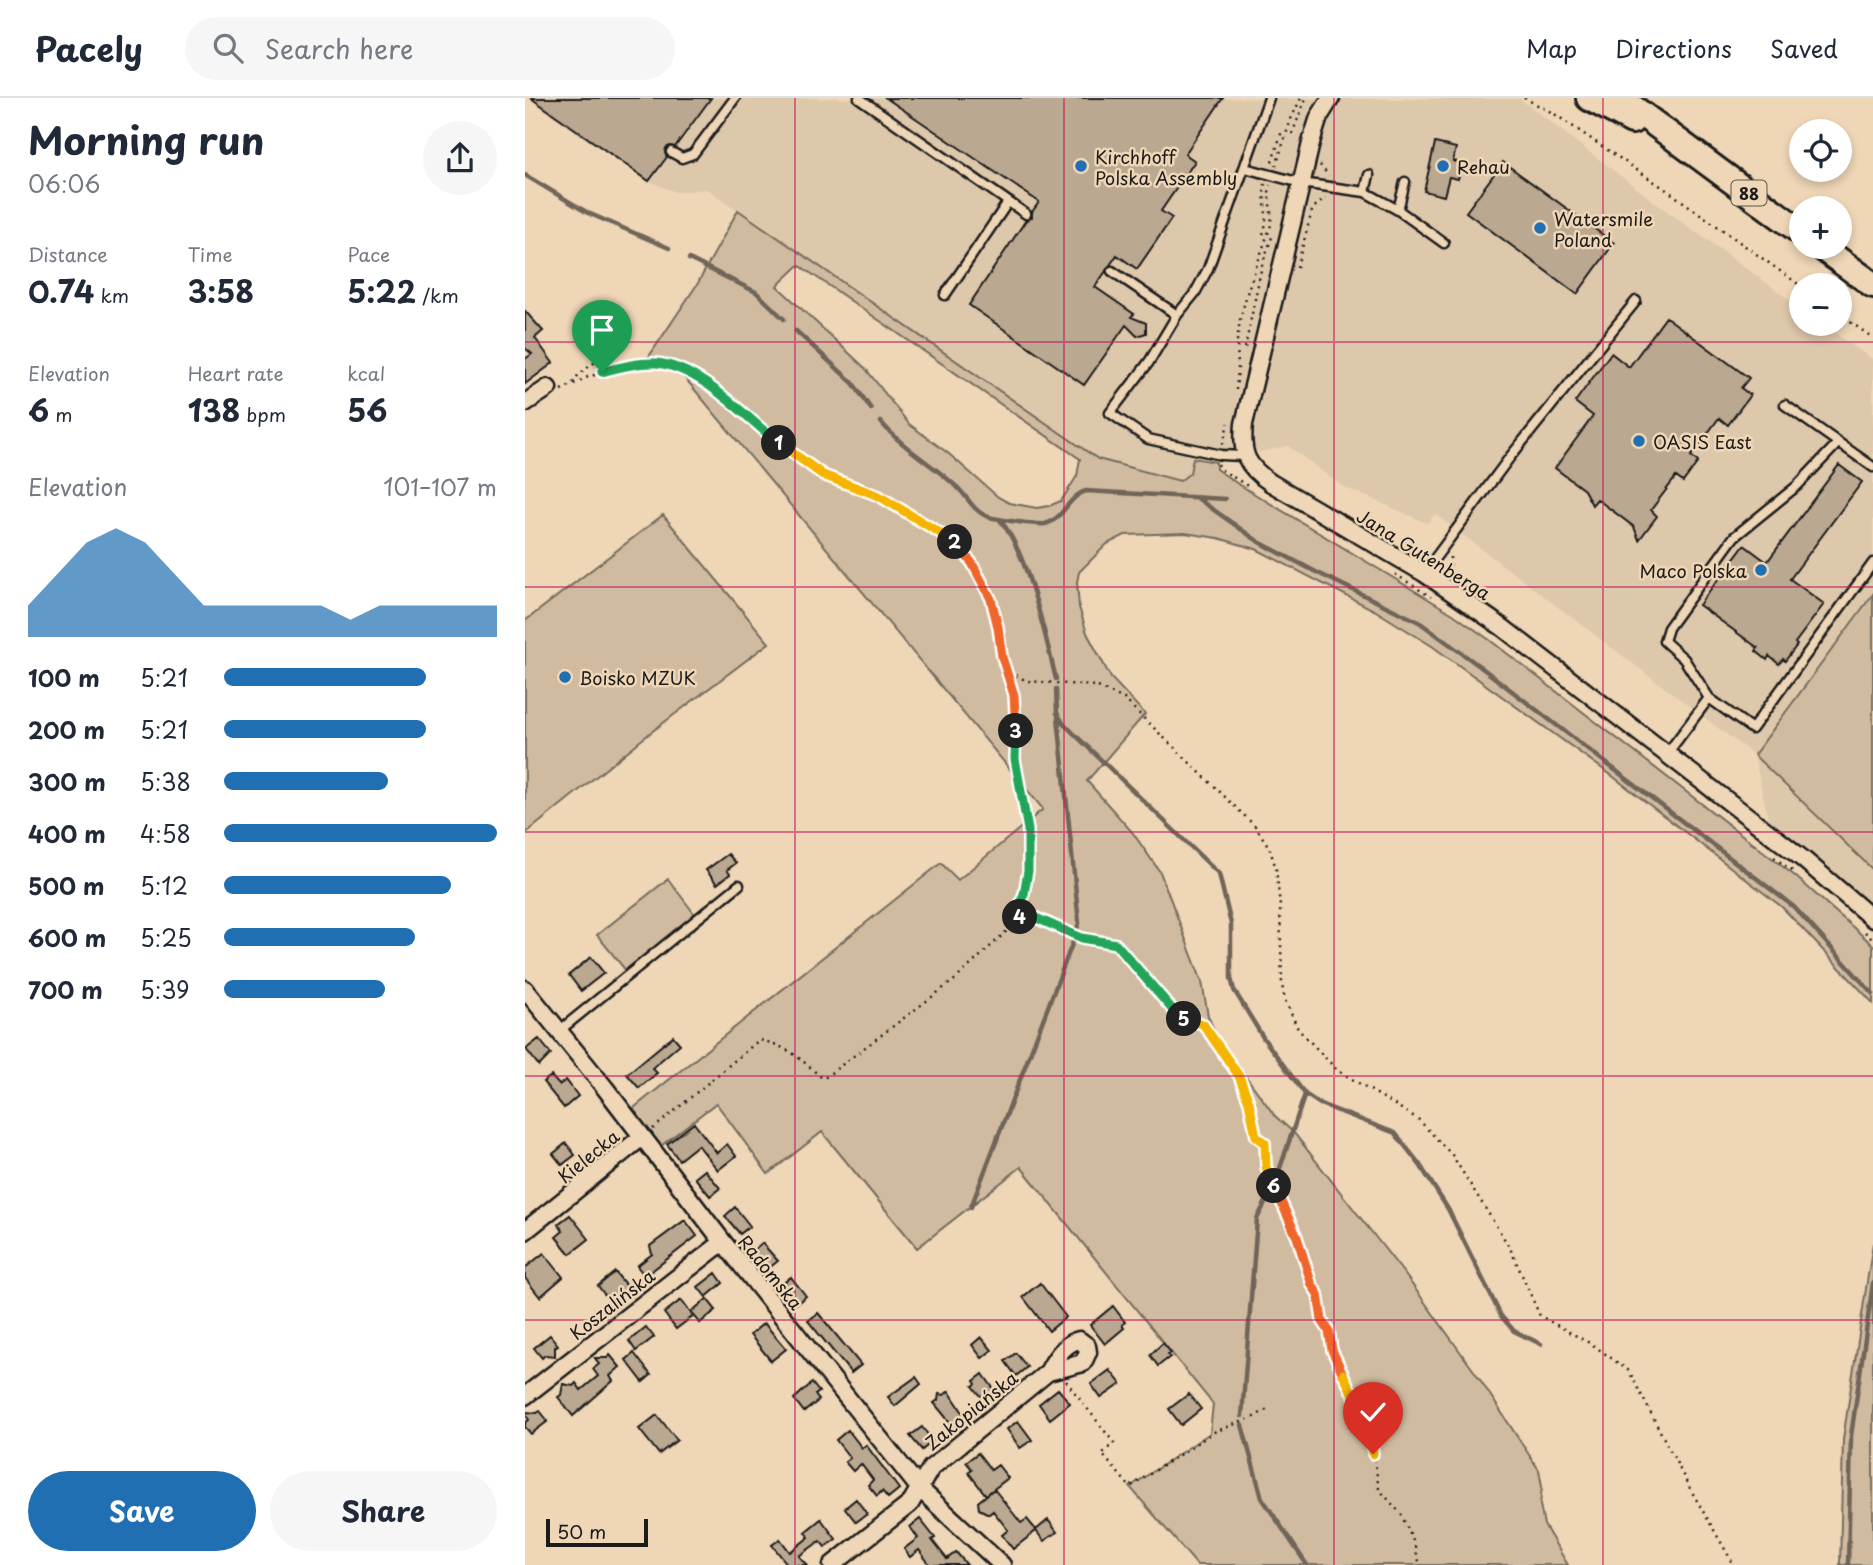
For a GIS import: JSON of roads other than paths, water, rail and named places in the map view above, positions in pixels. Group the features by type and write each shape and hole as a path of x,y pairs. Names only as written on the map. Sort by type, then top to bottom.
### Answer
{"main road":[{"path":"1590,98 1697,155"},
{"name":"88","path":"1620,98 1789,223"},
{"path":"1837,259 1873,285"}],"street":[{"path":"1244,456 1244,424 1301,183 1319,117 1331,98"},
{"path":"525,403 548,388"},
{"name":"Jana Gutenberga","path":"1244,456 1252,468 1271,483 1424,573 1502,627 1803,859 1873,919"},
{"name":"Radomska","path":"525,989 920,1489 1002,1565"},
{"name":"Kielecka","path":"525,1231 642,1137"},
{"name":"Koszalińska","path":"525,1396 723,1242"},
{"name":"Zakopiańska","path":"832,1565 910,1504 931,1468 1053,1371"}],"lane":[{"path":"671,152 683,158 693,154 735,98"},
{"path":"859,98 1026,214"},
{"path":"1244,456 1221,455 1148,439 1111,413 1149,362 1208,269 1269,98"},
{"path":"1245,168 1301,183 1364,192 1398,209 1444,243"},
{"path":"1364,192 1369,175"},
{"path":"1398,209 1405,182"},
{"path":"946,295 1008,202"},
{"path":"1112,271 1177,315"},
{"path":"1424,573 1510,457 1636,301"},
{"path":"1785,405 1873,467"},
{"path":"1837,444 1797,486 1734,537 1668,628 1664,641 1683,659 1710,698 1752,729 1873,563"},
{"path":"1667,755 1710,698"},
{"path":"559,1031 739,885"}],"waterway":[{"path":"525,175 588,213 669,248"},
{"path":"689,259 756,292 784,319"},
{"path":"796,331 853,383 871,409"},
{"path":"881,422 959,489 978,511 990,517 1045,524 1056,518 1075,498 1086,491 1225,499"},
{"path":"1197,498 1259,542 1419,622 1478,665 1794,907 1873,994"},
{"path":"1000,520 1010,535 1027,573 1056,679"},
{"path":"1056,689 1057,713 1063,723 1219,874 1231,924 1231,978 1234,990 1264,1039 1305,1094 1274,1186 1257,1219 1242,1416"},
{"path":"1058,717 1079,923 1076,932"},
{"path":"971,1207 1074,939"},
{"path":"1305,1094 1320,1104 1395,1133 1420,1165 1448,1209 1501,1316 1514,1331 1541,1344"},
{"path":"1848,1565 1851,1436 1873,1283"},
{"path":"1242,1425 1262,1498 1307,1565"}],"place":[{"name":"Kirchhoff Polska Assembly","path":"1081,166"},
{"name":"Rehau","path":"1443,166"},
{"name":"Watersmile Poland","path":"1540,228"},
{"name":"OASIS East","path":"1639,441"},
{"name":"Maco Polska","path":"1761,570"},
{"name":"Boisko MZUK","path":"565,677"}]}
